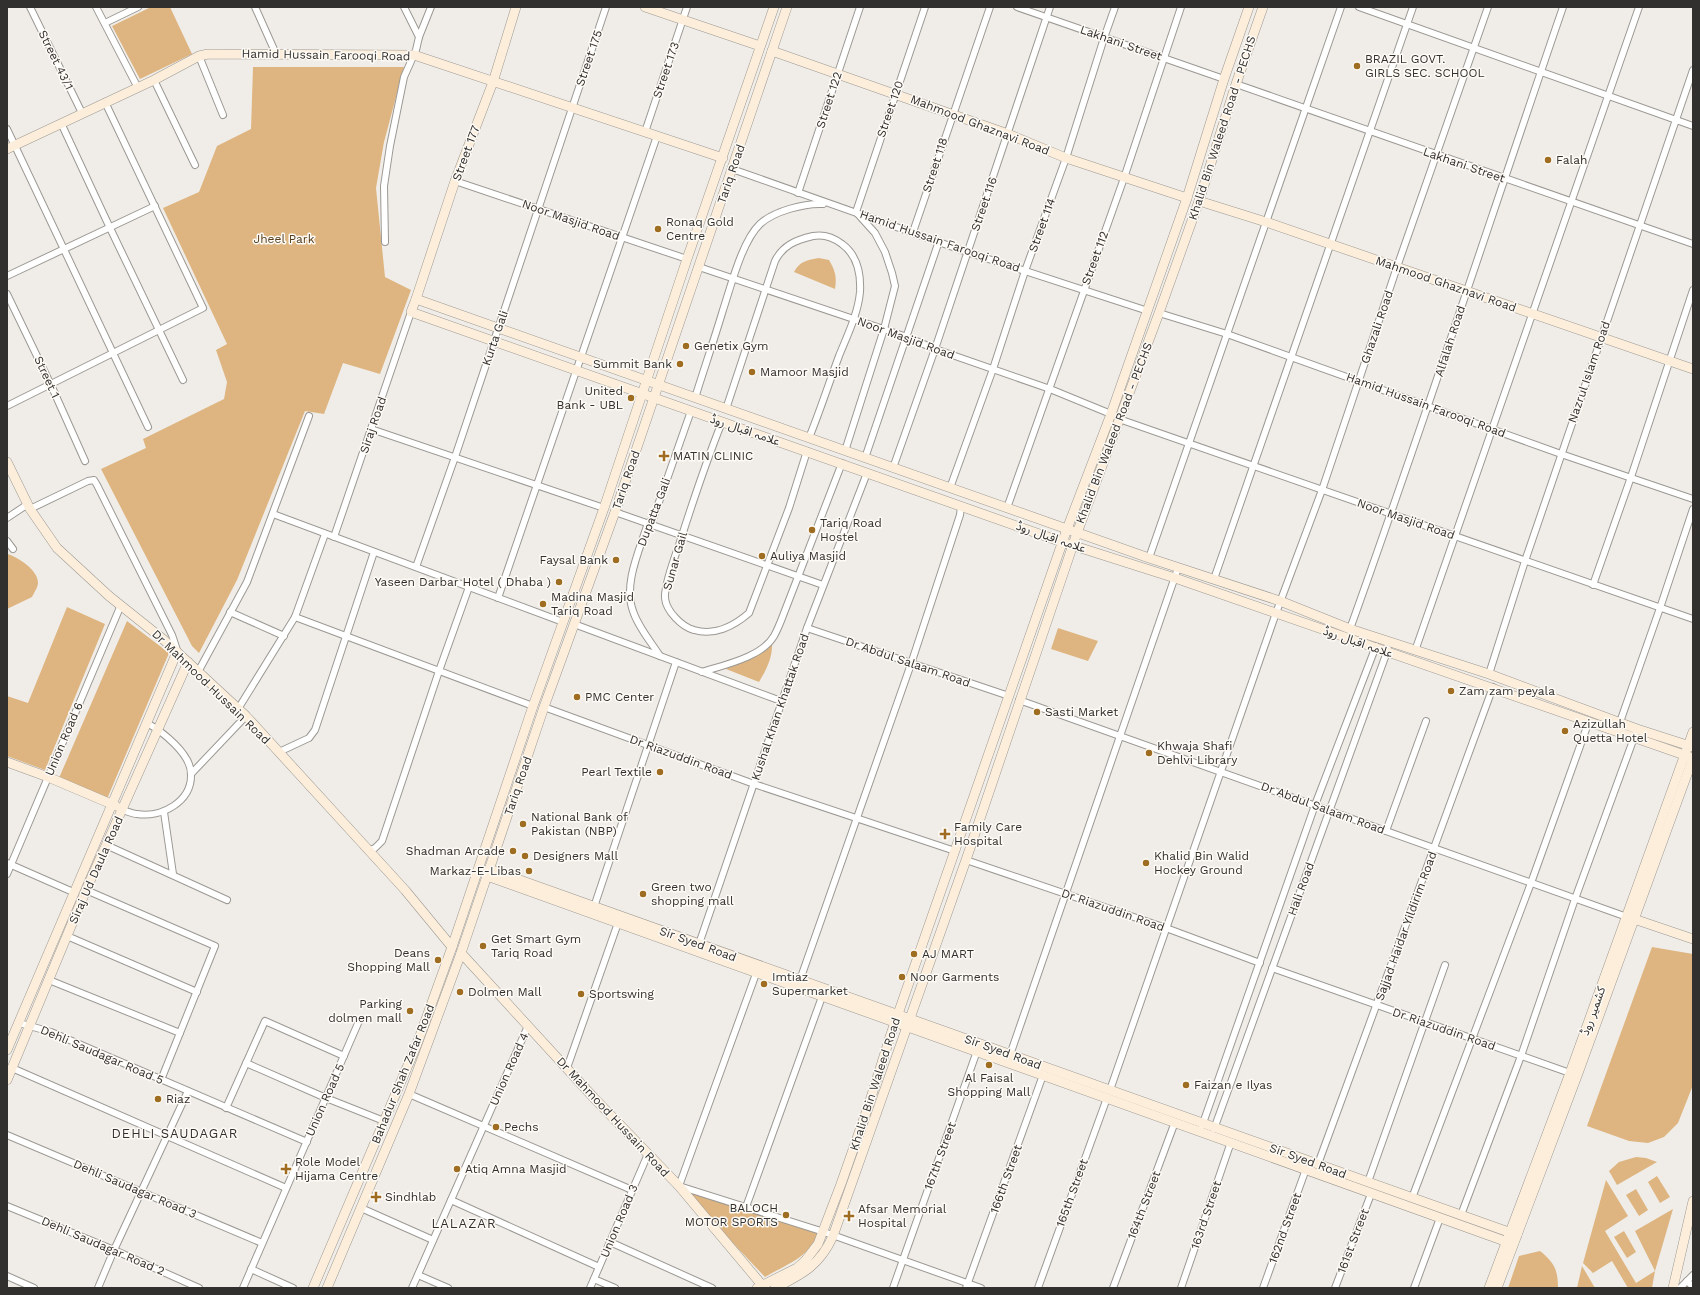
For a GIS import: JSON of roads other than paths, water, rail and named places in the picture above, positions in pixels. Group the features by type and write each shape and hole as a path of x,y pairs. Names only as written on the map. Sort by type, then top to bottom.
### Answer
{"main road":[{"name":"Street 177","path":"411,312 455,181 493,82 516,7"},
{"path":"646,7 760,46"},
{"name":"Tariq Road","path":"452,947 533,706 604,508 687,259 774,7"},
{"name":"Tariq Road","path":"461,953 544,707 654,398 787,7"},
{"name":"Khalid Bin Waleed Road - PECHS","path":"955,851 1062,542 1111,414 1148,311 1187,198 1224,80 1249,7"},
{"name":"Khalid Bin Waleed Road - PECHS","path":"966,860 1072,545 1159,313 1199,201 1262,7"},
{"name":"Mahmood Ghaznavi Road","path":"772,51 952,113 1066,158 1187,198"},
{"name":"Hamid Hussain Farooqi Road","path":"11,147 105,102 138,88 199,56 208,54 414,55 722,158"},
{"name":"Mahmood Ghaznavi Road","path":"1199,201 1266,222 1693,369"},
{"name":"علامہ اقبال روڈ","path":"416,300 1077,533 1280,601 1350,629 1489,674 1620,722 1636,733 1690,757"},
{"name":"علامہ اقبال روڈ","path":"411,312 842,463 1062,542 1175,578 1375,649 1589,721 1691,746"},
{"name":"Dr Mahmood Hussain Road","path":"7,462 29,506 58,548 96,585 178,652 246,716 370,850 452,947"},
{"name":"Siraj Ud Daula Road","path":"7,1050 178,652"},
{"name":"Siraj Ud Daula Road","path":"7,1080 86,890 188,662"},
{"name":"کشمیر روڈ","path":"1489,1288 1514,1234 1690,757 1693,732"},
{"path":"7,762 48,777 112,804 122,810"},
{"name":"Khalid Bin Waleed Road","path":"775,1288 796,1278 813,1266 821,1257 890,1037 955,851"},
{"name":"Khalid Bin Waleed Road","path":"759,1286 797,1268 828,1234 901,1041 966,860"},
{"name":"Sir Syed Road","path":"488,873 594,907 620,920 699,944 758,969 800,980 824,992"},
{"name":"Sir Syed Road","path":"488,873 824,992 909,1019 1043,1075 1089,1087"},
{"path":"1630,918 1693,939"},
{"name":"کشمیر روڈ","path":"1514,1234 1570,1073 1630,918"},
{"name":"Bahadur Shah Zafar Road","path":"313,1288 417,1044 452,947"},
{"name":"Dr Mahmood Hussain Road","path":"461,953 679,1186 759,1286"},
{"name":"Bahadur Shah Zafar Road","path":"327,1288 409,1094 461,953"},
{"path":"898,1015 905,1013 909,1019"},
{"name":"Sir Syed Road","path":"909,1019 977,1051 1010,1055 1089,1087 1213,1131 1318,1164 1372,1194 1428,1209 1461,1215 1514,1234"},
{"path":"890,1037 895,1037 901,1041"},
{"name":"Sir Syed Road","path":"1109,1094 1175,1122 1202,1127"},
{"name":"Sir Syed Road","path":"1213,1131 1231,1142 1306,1169 1368,1182 1412,1198 1440,1218 1510,1243"},
{"path":"1673,1288 1692,1213 1693,1201"},
{"name":"کشمیر روڈ","path":"1497,1288 1510,1243"}],"street":[{"name":"Street 43/1","path":"30,7 82,113"},
{"path":"96,7 138,88"},
{"path":"105,23 138,7"},
{"path":"255,7 276,54"},
{"path":"404,7 419,37"},
{"path":"385,242 384,186 386,165 404,77 414,55 419,37 431,7"},
{"name":"Street 175","path":"572,108 606,7"},
{"name":"Street 173","path":"644,132 687,7"},
{"name":"Street 122","path":"798,193 860,7"},
{"name":"Street 120","path":"856,212 925,7"},
{"name":"Street 118","path":"913,232 952,113 990,7"},
{"name":"Lakhani Street","path":"1017,7 1224,80"},
{"name":"Street 116","path":"893,468 936,349 1050,7"},
{"name":"Street 114","path":"950,488 993,369 1025,271 1066,158 1115,7"},
{"name":"Street 112","path":"1007,508 1124,178 1180,7"},
{"path":"1149,558 1341,7"},
{"path":"1359,7 1693,126"},
{"path":"1214,579 1413,7"},
{"name":"Ghazali Road","path":"1221,772 1280,601 1322,490 1397,267 1488,7"},
{"name":"Alfalah Road","path":"1350,629 1391,514 1564,7"},
{"path":"1415,651 1639,7"},
{"path":"199,56 223,115"},
{"name":"Nazrul Islam Road","path":"1489,674 1561,454 1693,70"},
{"path":"154,80 195,165"},
{"name":"Lakhani Street","path":"1236,84 1305,110 1693,244"},
{"path":"7,406 204,308 105,102"},
{"name":"Kurta Gali","path":"416,567 455,457 572,108"},
{"path":"62,122 110,228 183,380"},
{"path":"7,129 11,147 64,250 148,426"},
{"path":"498,598 657,136"},
{"name":"Hamid Hussain Farooqi Road","path":"732,169 968,252 1148,311"},
{"name":"Noor Masjid Road","path":"455,181 687,259"},
{"path":"695,398 733,278 749,237 761,223 777,214 795,207 814,203 832,204"},
{"path":"7,276 155,206"},
{"path":"845,451 884,329 895,286 885,252 875,233 856,212"},
{"path":"726,409 779,252 797,240 818,236 836,239 853,255 857,263 860,275 860,293 853,318 809,438"},
{"path":"865,458 939,241"},
{"name":"Noor Masjid Road","path":"699,267 907,336 936,349 1050,389 1111,414"},
{"path":"1593,584 1631,477 1693,290"},
{"name":"Street 1","path":"7,294 51,385 85,461"},
{"name":"Siraj Road","path":"334,537 411,312"},
{"name":"Hamid Hussain Farooqi Road","path":"1159,313 1227,334 1561,454 1693,499"},
{"name":"Dupatta Gali","path":"660,656 639,624 633,611 629,596 630,584 648,524 653,519 691,411"},
{"path":"198,672 247,582 309,416"},
{"name":"Noor Masjid Road","path":"1119,419 1693,619"},
{"name":"Sunar Gail","path":"722,422 682,535 672,566 665,597 669,608 677,618 693,630 704,632 716,631 729,627 740,621 749,613 768,565 807,451"},
{"path":"371,429 604,508"},
{"path":"702,672 738,661 758,652 773,638 842,463"},
{"name":"Kushal Khan Khattak Road","path":"699,944 807,628 867,473"},
{"path":"7,518 29,506 88,480 94,480 172,635 178,652"},
{"path":"800,980 855,819 911,664 960,515 961,506"},
{"path":"1620,722 1693,509"},
{"path":"614,512 823,585"},
{"path":"273,514 563,622"},
{"path":"238,709 295,617 325,534"},
{"path":"7,541 12,549"},
{"path":"279,752 309,738 315,730 374,552"},
{"path":"1010,1055 1178,568"},
{"path":"370,850 375,848 382,841 438,671 469,587"},
{"name":"Union Road 6","path":"7,874 9,863 48,777 121,605"},
{"path":"230,612 284,636"},
{"path":"295,617 533,706"},
{"path":"574,624 782,702"},
{"name":"Dr Abdul Salaam Road","path":"807,628 1009,696"},
{"name":"Hali Road","path":"1202,1127 1315,805 1378,638"},
{"name":"Hali Road","path":"1213,1131 1391,642"},
{"path":"594,907 676,662"},
{"name":"Sajjad Haidar Yildirim Road","path":"1318,1164 1493,688"},
{"name":"Dr Abdul Salaam Road","path":"1019,700 1630,918"},
{"name":"Dr Riazuddin Road","path":"544,707 754,784 855,819 955,851"},
{"path":"122,810 137,814 164,812 180,802 189,789 192,774 246,716"},
{"path":"1386,831 1426,721"},
{"path":"1412,1198 1471,1038 1531,883 1589,721"},
{"path":"147,723 158,729 173,742 186,758 192,774"},
{"path":"1461,1215 1521,1056 1575,899 1636,733"},
{"name":"165th Street","path":"1038,1288 1109,1094 1221,772"},
{"path":"164,812 173,874"},
{"path":"106,845 173,874 227,900"},
{"name":"Dr Riazuddin Road","path":"966,860 1166,928 1271,970 1570,1073"},
{"path":"9,863 74,892"},
{"path":"86,890 215,946 161,1080"},
{"path":"567,1068 620,920"},
{"path":"67,936 197,992"},
{"path":"1263,955 1275,960"},
{"path":"1368,1182 1445,965"},
{"path":"758,969 679,1186 903,1260 967,1286 981,1288"},
{"path":"49,980 180,1034"},
{"path":"746,1207 824,992"},
{"path":"226,1108 265,1021 344,1056"},
{"name":"Union Road 5","path":"243,1288 359,1021"},
{"name":"Dehli Saudagar Road 5","path":"19,1023 50,1032 307,1142"},
{"name":"Union Road 4","path":"412,1288 528,1026"},
{"name":"167th Street","path":"893,1288 977,1051"},
{"path":"246,1063 326,1098 384,1121"},
{"path":"12,1068 286,1188"},
{"name":"166th Street","path":"967,1286 1043,1075"},
{"path":"98,1288 166,1136 188,1091"},
{"path":"409,1094 632,1190"},
{"name":"164th Street","path":"1113,1288 1175,1122"},
{"name":"Dehli Saudagar Road 3","path":"7,1135 262,1243"},
{"name":"163rd Street","path":"1181,1288 1231,1142"},
{"name":"Union Road 3","path":"590,1288 648,1154"},
{"name":"162nd Street","path":"1264,1288 1306,1169"},
{"name":"161st Street","path":"1335,1288 1372,1194"},
{"path":"451,1200 599,1267"},
{"name":"Dehli Saudagar Road 2","path":"7,1206 114,1250 199,1288"},
{"path":"361,1208 433,1240"},
{"path":"1414,1288 1440,1218"},
{"path":"610,1242 712,1288"},
{"path":"251,1269 293,1288"},
{"path":"418,1275 448,1288"},
{"path":"1680,1288 1693,1275"},
{"path":"7,1276 34,1288"},
{"path":"594,1279 616,1288"},
{"path":"1687,1281 1693,1287"}],"place":[{"name":"BRAZIL GOVT. GIRLS SEC. SCHOOL","path":"1357,66"},
{"name":"Falah","path":"1548,160"},
{"name":"Ronaq Gold Centre","path":"658,229"},
{"name":"Genetix Gym","path":"686,346"},
{"name":"Summit Bank","path":"680,364"},
{"name":"Mamoor Masjid","path":"752,372"},
{"name":"United Bank - UBL","path":"631,398"},
{"name":"MATIN CLINIC","path":"664,456"},
{"name":"Tariq Road Hostel","path":"812,530"},
{"name":"Auliya Masjid","path":"762,556"},
{"name":"Faysal Bank","path":"616,560"},
{"name":"Yaseen Darbar Hotel ( Dhaba )","path":"559,582"},
{"name":"Madina Masjid Tariq Road","path":"543,604"},
{"name":"Zam zam peyala","path":"1451,691"},
{"name":"PMC Center","path":"577,697"},
{"name":"Sasti Market","path":"1037,712"},
{"name":"Azizullah Quetta Hotel","path":"1565,731"},
{"name":"Khwaja Shafi Dehlvi Library","path":"1149,753"},
{"name":"Pearl Textile","path":"660,772"},
{"name":"National Bank of Pakistan (NBP)","path":"523,824"},
{"name":"Family Care Hospital","path":"945,834"},
{"name":"Shadman Arcade","path":"513,851"},
{"name":"Designers Mall","path":"525,856"},
{"name":"Khalid Bin Walid Hockey Ground","path":"1146,863"},
{"name":"Markaz-E-Libas","path":"529,871"},
{"name":"Green two shopping mall","path":"643,894"},
{"name":"Get Smart Gym Tariq Road","path":"483,946"},
{"name":"AJ MART","path":"914,954"},
{"name":"Deans Shopping Mall","path":"438,960"},
{"name":"Noor Garments","path":"902,977"},
{"name":"Imtiaz Supermarket","path":"764,984"},
{"name":"Dolmen Mall","path":"460,992"},
{"name":"Sportswing","path":"581,994"},
{"name":"Parking dolmen mall","path":"410,1011"},
{"name":"Al Faisal Shopping Mall","path":"989,1065"},
{"name":"Faizan e Ilyas","path":"1186,1085"},
{"name":"Riaz","path":"158,1099"},
{"name":"Pechs","path":"496,1127"},
{"name":"Role Model Hijama Centre","path":"286,1169"},
{"name":"Atiq Amna Masjid","path":"457,1169"},
{"name":"Sindhlab","path":"376,1197"},
{"name":"BALOCH MOTOR SPORTS","path":"786,1215"},
{"name":"Afsar Memorial Hospital","path":"849,1216"}],"district":[{"name":"DEHLI SAUDAGAR","path":"175,1133"},
{"name":"LALAZAR","path":"464,1223"}],"park label":[{"name":"Jheel Park","path":"284,239"}]}
